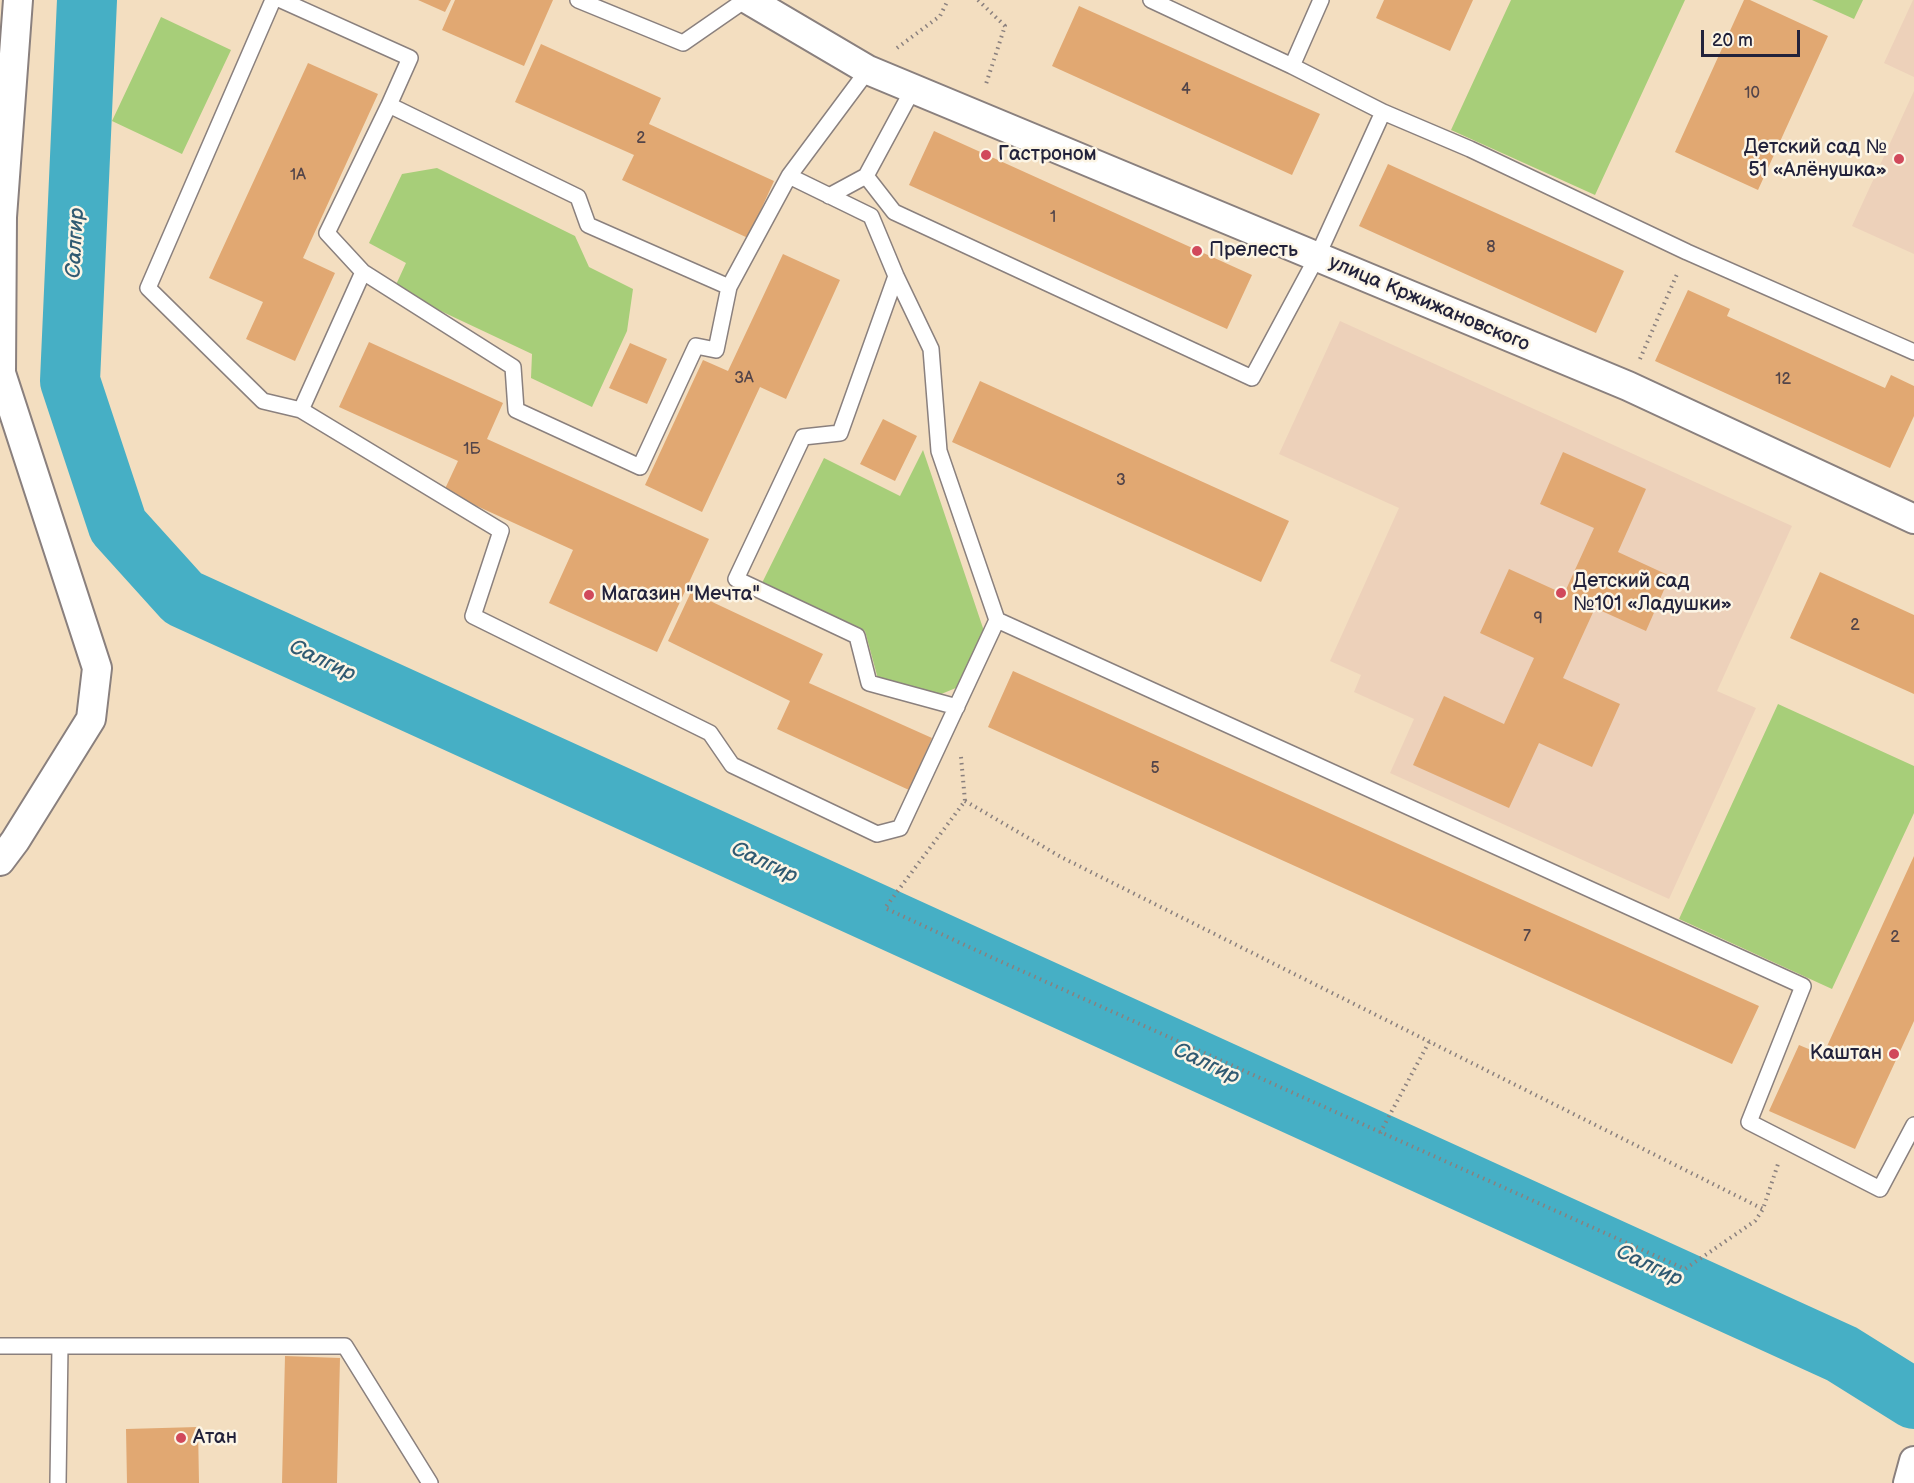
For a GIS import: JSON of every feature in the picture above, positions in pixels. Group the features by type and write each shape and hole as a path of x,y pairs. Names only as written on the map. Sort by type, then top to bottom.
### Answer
{"street":[{"path":"0,861 15,841 91,719 97,668 1,373 1,217 18,0"},
{"name":"улица Кржижановского","path":"747,0 868,70 1628,386 1914,519"},
{"path":"1908,1483 1914,1461"}],"lane":[{"path":"273,0 148,288 263,401 301,410 501,531 473,616 710,733 732,765 877,834 900,828 997,620 939,451 932,349 896,276 871,216 789,176"},
{"path":"281,0 410,58 327,233 363,272 513,367 516,410 640,467 696,346 716,350 729,287 789,176 868,70"},
{"path":"578,0 683,43 747,0"},
{"path":"1151,0 1292,66 1383,112 1470,149 1687,252 1914,352"},
{"path":"1292,66 1321,0"},
{"path":"829,195 866,176 914,89"},
{"path":"389,105 578,197 588,225 729,287"},
{"path":"866,176 894,212 1251,378 1317,257 1383,112"},
{"path":"301,410 363,272"},
{"path":"896,276 840,433 803,437 736,579 857,636 869,683 957,707"},
{"path":"997,620 1803,986 1749,1122 1880,1189 1914,1125"},
{"path":"0,1346 345,1346 430,1483"},
{"path":"58,1483 60,1346"}],"path":[{"path":"868,70 940,16 948,0"},
{"path":"976,115 1005,26 978,0"},
{"path":"1628,386 1687,252"},
{"path":"961,754 965,801 885,908 1685,1269 1755,1221 1763,1209 1786,1141"},
{"path":"965,801 1062,857 1763,1209"},
{"path":"1380,1133 1429,1042"}],"shaded area":[{"path":"1914,0 1914,77 1884,63"},
{"name":"Детский сад № 51 «Алёнушка»","path":"1914,91 1914,254 1852,226"},
{"name":"Детский сад №101 «Ладушки»","path":"1340,321 1792,526 1717,691 1756,708 1669,899 1390,773 1414,719 1354,692 1361,675 1330,661 1399,508 1279,454"}],"green space":[{"path":"1511,0 1685,0 1595,195 1451,130"},
{"path":"1812,0 1863,0 1854,19"},
{"path":"161,17 231,50 182,154 112,121"},
{"path":"437,168 575,236 589,267 633,289 627,331 592,407 531,378 532,354 394,289 406,263 369,243 402,174"},
{"path":"923,450 986,637 963,685 922,702 878,679 865,631 762,583 824,458 900,496"},
{"path":"1778,704 1914,766 1914,813 1832,989 1679,919"}],"building":[{"path":"418,0 451,0 445,12"},
{"path":"455,0 553,0 524,66 442,30"},
{"path":"1384,0 1473,0 1450,51 1376,18"},
{"path":"1744,0 1750,0 1828,36 1758,190 1675,152"},
{"path":"1079,6 1320,114 1292,175 1052,66"},
{"path":"541,44 661,98 649,124 774,181 748,238 622,180 634,155 515,102"},
{"path":"308,63 378,94 303,258 335,273 295,361 246,339 263,302 209,278"},
{"path":"934,131 1252,275 1227,329 909,185"},
{"path":"1388,164 1624,271 1596,333 1359,226"},
{"path":"783,254 840,280 786,399 760,387 702,512 645,485 703,360 728,371"},
{"path":"1688,290 1730,309 1727,316 1885,388 1891,375 1914,386 1914,416 1890,468 1655,361"},
{"path":"369,342 503,403 487,439 709,539 657,652 549,603 573,550 444,491 458,461 339,407"},
{"path":"630,343 667,359 647,404 609,388"},
{"path":"980,381 1289,521 1261,582 952,442"},
{"path":"883,419 917,436 895,481 860,464"},
{"path":"1563,452 1646,489 1618,552 1670,576 1646,631 1595,608 1563,678 1620,704 1592,767 1539,743 1509,808 1413,765 1444,696 1504,724 1534,658 1480,633 1509,569 1564,594 1594,528 1540,504"},
{"path":"1820,572 1914,615 1914,694 1790,638"},
{"path":"691,592 823,654 809,683 932,738 909,790 777,729 790,701 668,641"},
{"path":"1013,671 1759,1006 1732,1064 988,727"},
{"path":"1914,856 1914,1021 1855,1149 1769,1111 1799,1045 1823,1055"},
{"path":"285,1356 340,1358 337,1483 282,1483"},
{"path":"198,1427 199,1483 127,1483 126,1429"}],"waterway":[{"name":"Салгир","path":"87,0 70,381 118,526 183,598 1842,1354 1914,1399"}],"place":[{"name":"Гастроном","path":"986,155"},
{"name":"Детский сад № 51 «Алёнушка»","path":"1899,159"},
{"name":"Прелесть","path":"1197,251"},
{"name":"Детский сад №101 «Ладушки»","path":"1561,593"},
{"name":"Магазин \"Мечта\"","path":"589,595"},
{"name":"Каштан","path":"1894,1054"},
{"name":"Атан","path":"181,1438"}]}
